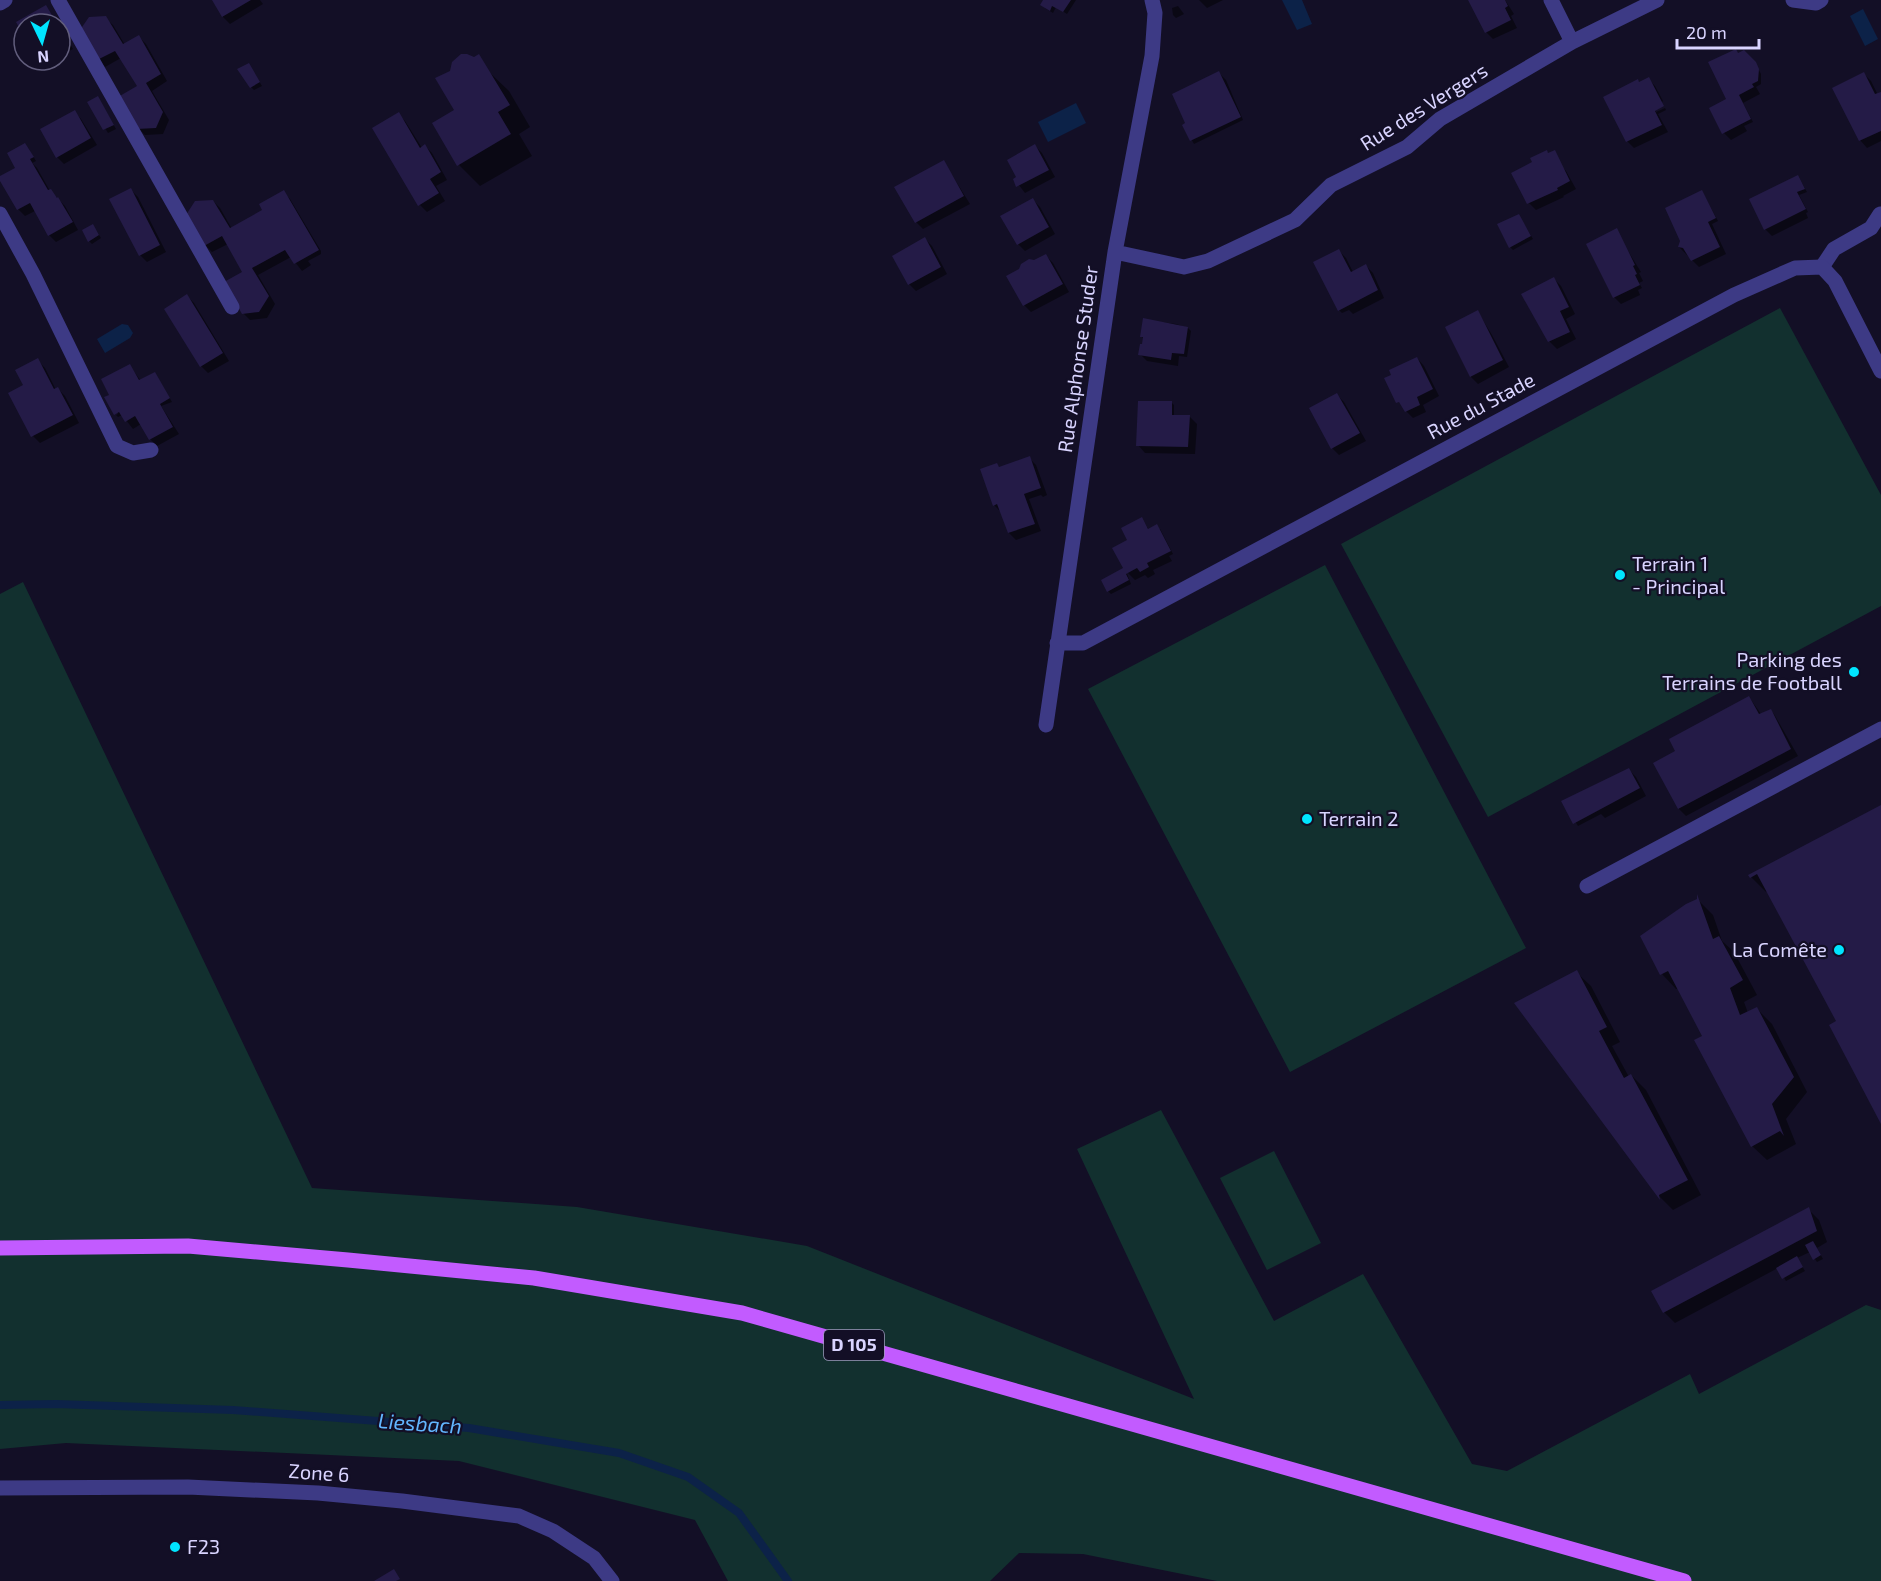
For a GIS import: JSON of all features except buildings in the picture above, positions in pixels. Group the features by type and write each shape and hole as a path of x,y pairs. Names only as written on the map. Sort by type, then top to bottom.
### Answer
{"main road":[{"name":"D 105","path":"0,1248 188,1246 348,1260 534,1278 742,1313 1684,1581"}],"street":[{"path":"0,3 5,0"},
{"path":"58,0 232,307"},
{"name":"Rue Alphonse Studer","path":"1046,725 1115,252 1152,56 1155,13 1152,0"},
{"path":"1551,0 1572,42"},
{"name":"Rue des Vergers","path":"1115,252 1184,267 1208,261 1295,220 1331,185 1407,147 1440,119 1572,42 1657,0"},
{"path":"1793,0 1816,3 1821,0"},
{"path":"0,214 33,274 117,446 133,453 150,450"},
{"path":"1880,214 1870,228 1834,249 1822,267 1835,281 1881,371"},
{"name":"Rue du Stade","path":"1057,643 1083,643 1734,295 1795,268 1822,267"},
{"path":"1587,886 1881,729"},
{"name":"Zone 6","path":"0,1488 189,1487 318,1493 519,1516 553,1531 594,1558 612,1581"}],"green space":[{"name":"Terrain 1 - Principal","path":"1780,308 1881,495 1881,606 1488,817 1341,544"},
{"name":"Terrain 2","path":"1325,565 1526,948 1290,1072 1088,689"},
{"path":"23,582 312,1188 577,1207 807,1246 1194,1399 1077,1149 1161,1110 1274,1321 1363,1274 1472,1464 1507,1471 1690,1374 1699,1394 1866,1305 1881,1310 1881,1581 1217,1581 1083,1554 1019,1553 990,1581 728,1581 695,1520 459,1461 66,1443 0,1449 0,594"},
{"path":"1274,1151 1321,1243 1267,1270 1220,1178"}],"water":[{"path":"1282,0 1302,0 1312,24 1297,30"},
{"path":"1863,9 1878,39 1865,46 1850,16"},
{"path":"1076,103 1086,123 1048,142 1038,122"},
{"path":"122,324 128,325 133,333 130,338 105,353 97,339"}],"waterway":[{"name":"Liesbach","path":"0,1405 56,1404 233,1410 469,1428 619,1453 688,1477 739,1513 788,1581"}],"place":[{"name":"Terrain 1 - Principal","path":"1620,575"},
{"name":"Parking des Terrains de Football","path":"1854,672"},
{"name":"Terrain 2","path":"1307,819"},
{"name":"La Comête","path":"1839,950"},
{"name":"F23","path":"175,1547"}]}
